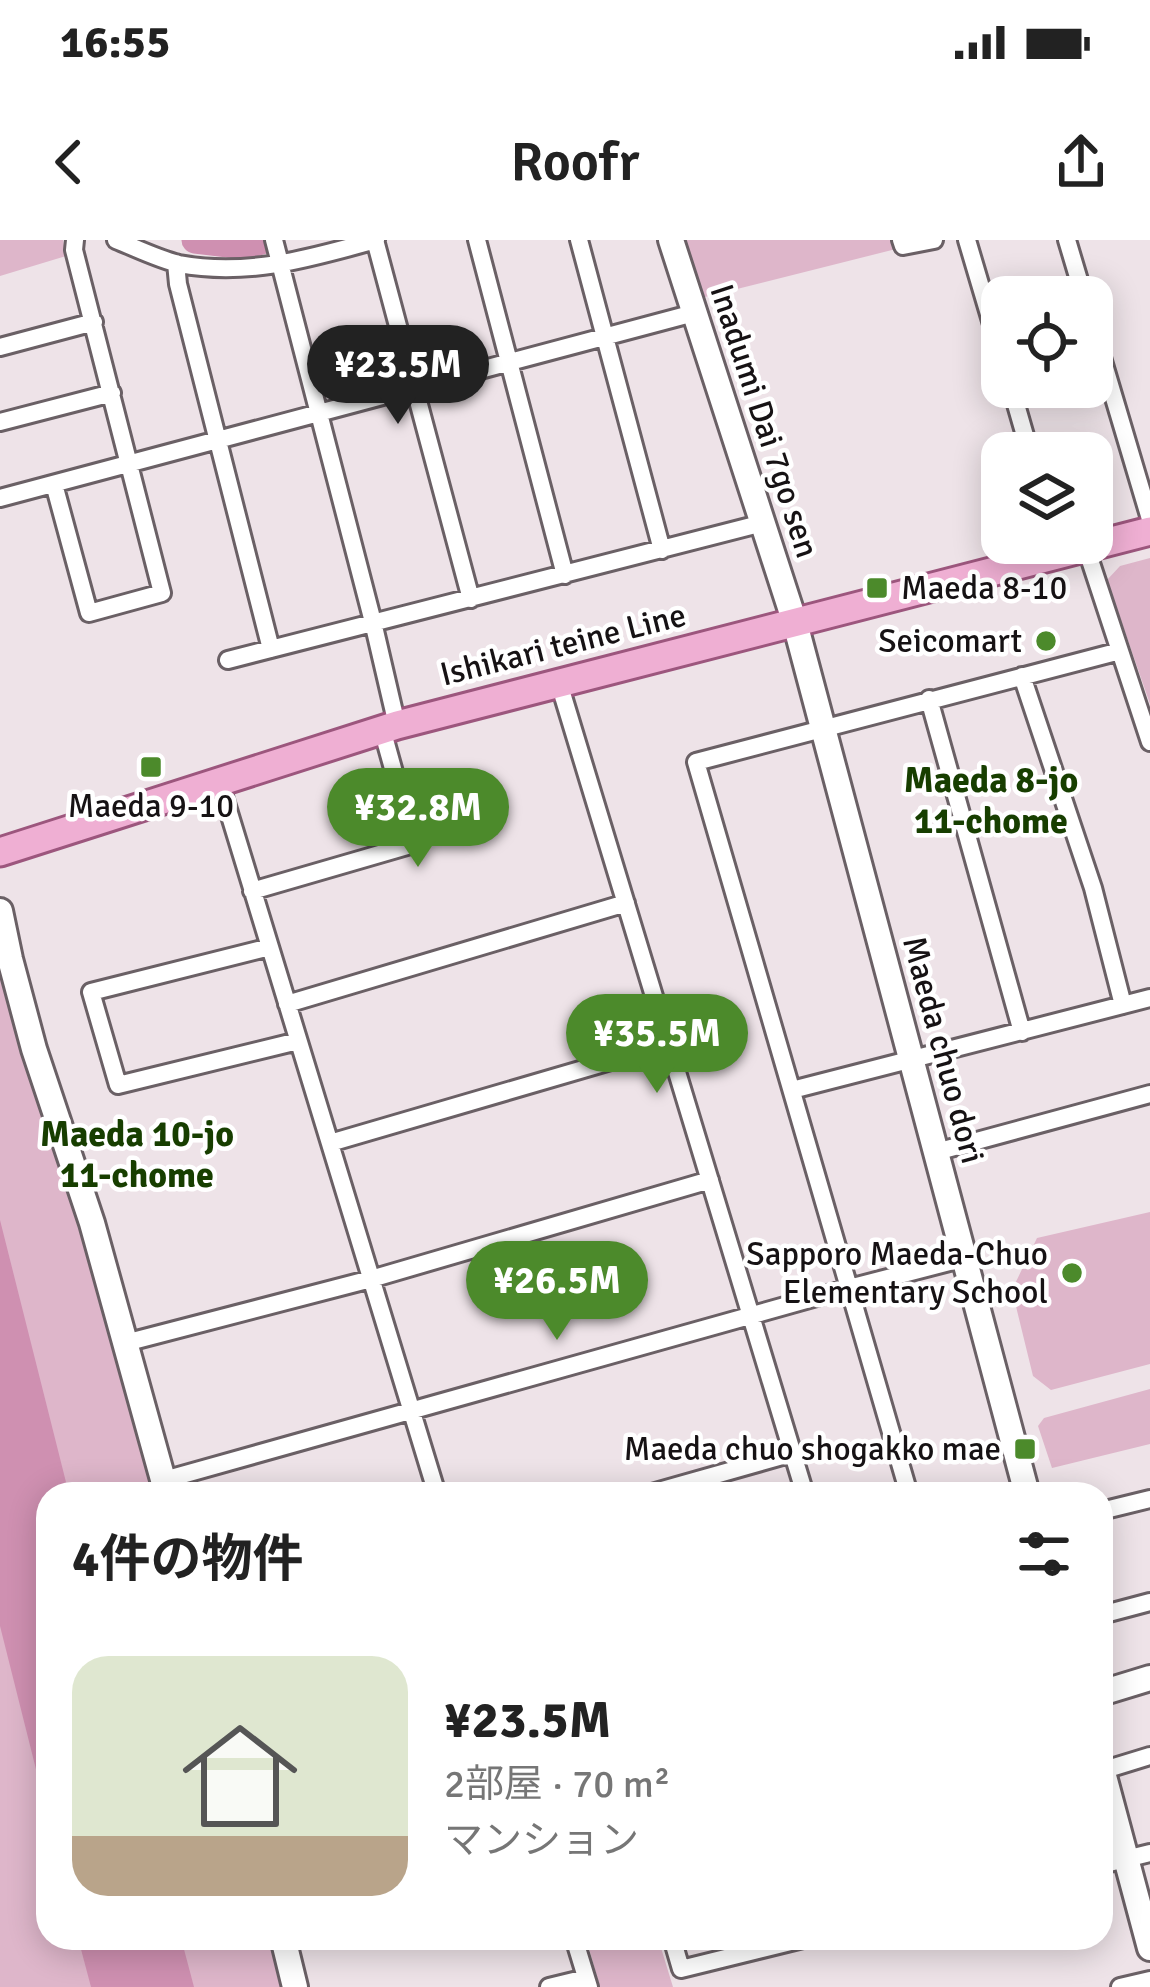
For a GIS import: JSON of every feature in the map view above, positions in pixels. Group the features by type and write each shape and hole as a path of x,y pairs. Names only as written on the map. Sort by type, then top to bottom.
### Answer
{"main road":[{"name":"Ishikari teine Line","path":"1113,539 1150,531"},
{"name":"Ishikari teine Line","path":"0,852 389,727 1009,564"}],"street":[{"path":"54,484 89,613 162,593 75,240"},
{"path":"116,240 176,263 219,268 278,252 376,240 471,599"},
{"path":"477,240 566,575"},
{"path":"579,240 662,550"},
{"name":"Inadumi Dai 7go sen","path":"670,240 795,622"},
{"path":"901,240 903,246 934,240"},
{"path":"967,240 981,287"},
{"path":"1067,240 1078,276"},
{"path":"253,891 414,844 373,622 278,252"},
{"path":"176,263 272,650"},
{"path":"0,498 694,313"},
{"path":"0,347 94,322"},
{"path":"0,422 112,393"},
{"path":"1113,395 1150,519"},
{"path":"228,660 763,523"},
{"path":"1076,564 1120,651 1150,742"},
{"name":"Maeda chuo dori","path":"795,622 1025,1482"},
{"path":"906,1482 696,762 1120,651"},
{"path":"1022,676 1093,888 1123,1005"},
{"path":"559,683 801,1482"},
{"path":"929,699 1022,1032"},
{"path":"219,780 433,1482"},
{"path":"287,1004 626,903"},
{"path":"0,911 34,1048 92,1223 165,1482"},
{"path":"270,947 91,992 118,1085 298,1041"},
{"path":"792,1090 1150,998"},
{"path":"330,1143 669,1044"},
{"path":"936,1152 1150,1094"},
{"path":"125,1342 371,1279 710,1180"},
{"path":"182,1482 412,1411 964,1258"},
{"path":"690,1482 793,1453"},
{"path":"1113,1508 1150,1498"},
{"path":"1113,1612 1150,1601"},
{"path":"1113,1689 1150,1678"},
{"path":"1113,1766 1150,1756"},
{"path":"1113,1795 1139,1856 1150,1948"},
{"path":"286,1950 295,1987"},
{"path":"549,1987 588,1982 578,1950"},
{"path":"675,1950 681,1969 758,1950"},
{"path":"1120,1987 1150,1980"}],"shaded area":[{"path":"0,240 63,240 66,256 0,276"},
{"path":"684,240 893,240 896,249 701,298"},
{"path":"1150,558 1150,704 1107,580 1120,566"},
{"path":"0,952 152,1482 36,1482 36,1950 274,1950 284,1987 0,1987"},
{"path":"1150,1212 1150,1364 1051,1390 1033,1376 1012,1290 1037,1238"},
{"path":"0,1220 66,1482 36,1482 36,1769 0,1626"},
{"path":"1150,1389 1150,1444 1052,1468 1038,1426 1044,1418"},
{"path":"81,1950 184,1950 194,1987 91,1987"},
{"path":"589,1950 662,1950 673,1987 600,1987"}],"waterway":[{"path":"195,240 244,246 265,240"}],"place":[{"name":"Maeda 8-10","path":"877,588"},
{"name":"Seicomart","path":"1046,641"},
{"name":"Maeda 9-10","path":"151,767"},
{"name":"Sapporo Maeda-Chuo Elementary School","path":"1072,1273"},
{"name":"Maeda chuo shogakko mae","path":"1025,1449"}],"district":[{"name":"Maeda 8-jo 11-chome","path":"991,800"},
{"name":"Maeda 10-jo 11-chome","path":"137,1154"}]}
